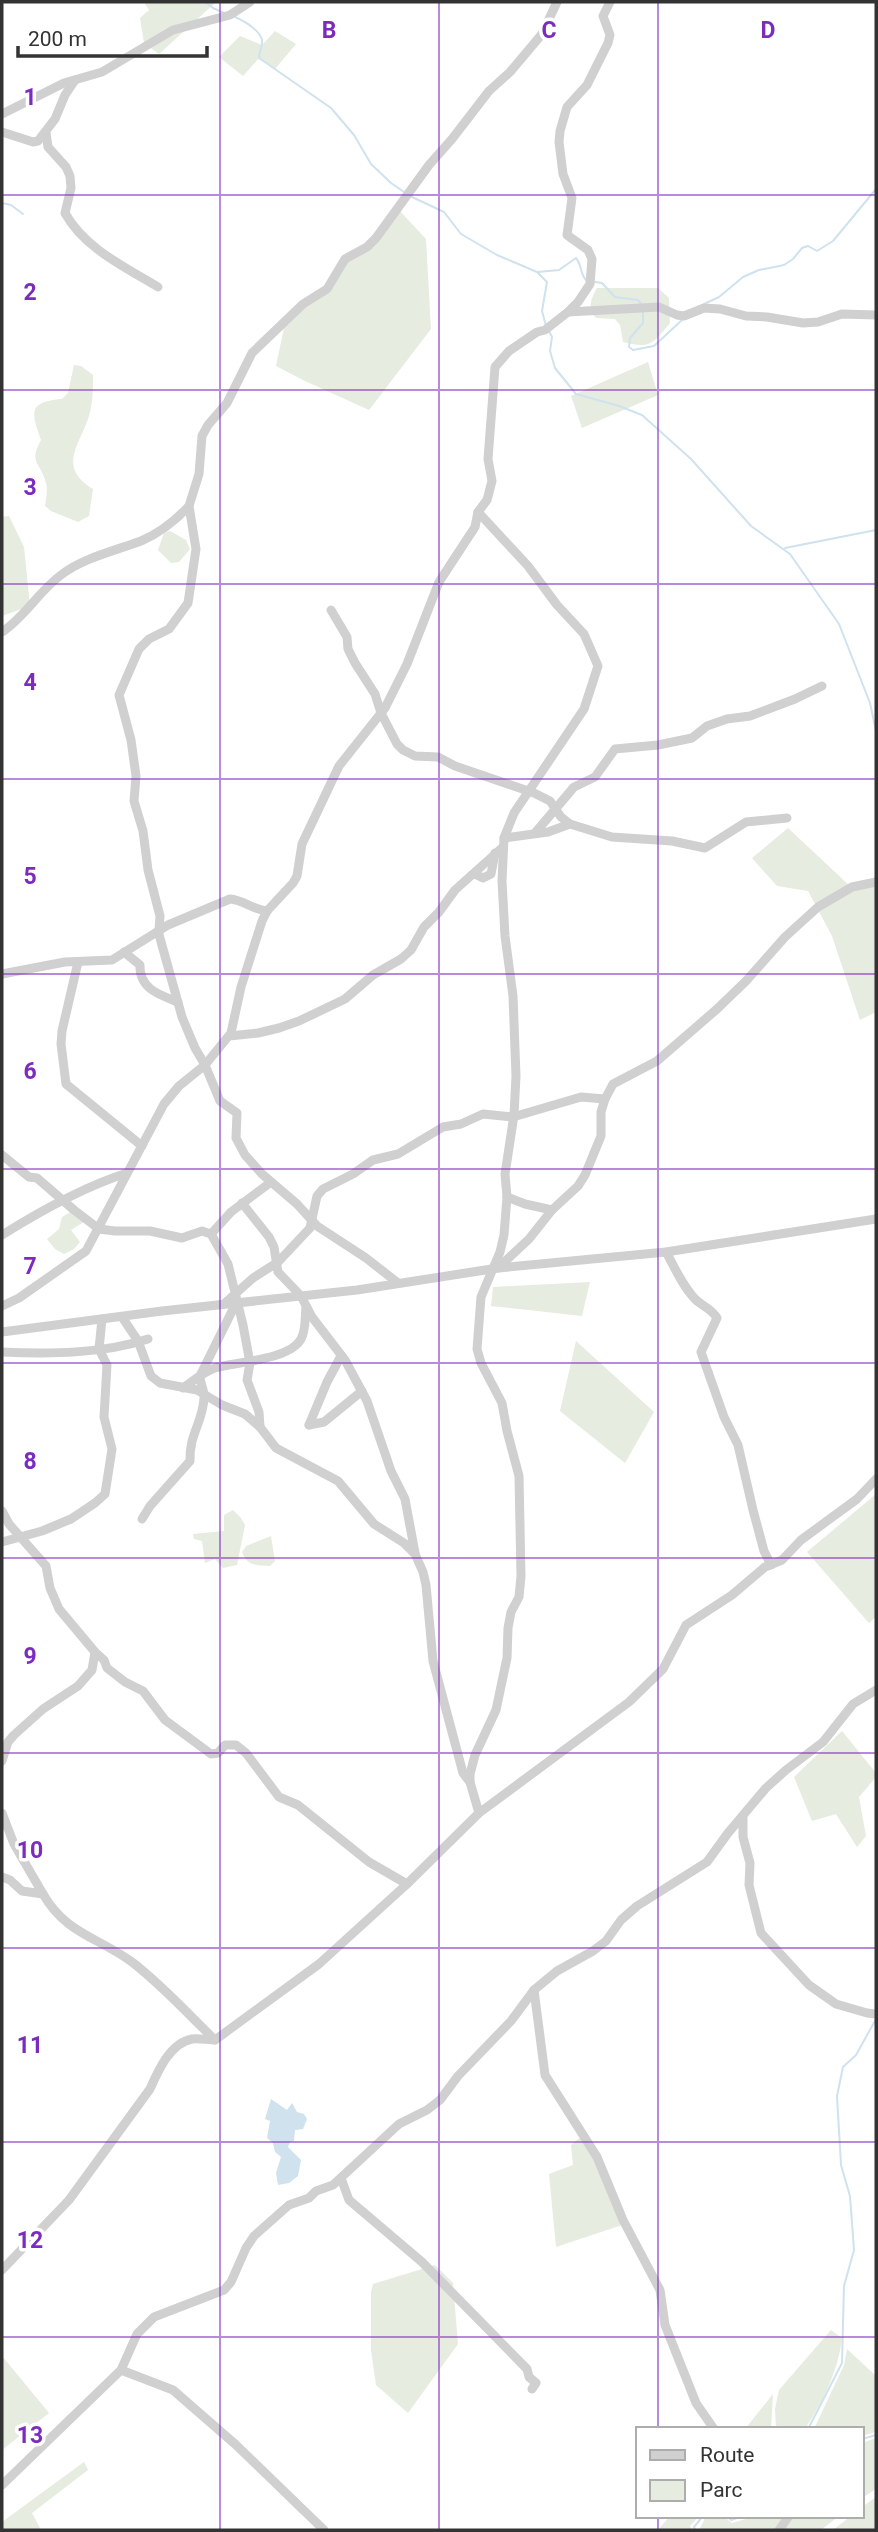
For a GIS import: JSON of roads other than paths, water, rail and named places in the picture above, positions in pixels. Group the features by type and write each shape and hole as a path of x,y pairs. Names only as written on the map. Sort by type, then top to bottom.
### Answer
{"street":[{"path":"2,114 38,94 102,72 173,30 230,15 250,2"},
{"path":"398,1283 313,1221 271,1182 246,1155 236,1138 237,1113 220,1101 195,1048 178,1002 159,930 160,916 148,870 143,831 134,801 136,776 131,740 119,695 139,649 149,639 169,629 188,603 196,549 189,506 199,474 198,455 202,436 227,403 252,353 303,304 320,295 345,259 367,247 387,225 429,165 489,91 514,68 541,34 557,2"},
{"path":"2,1306 19,1298 86,1251 172,1094 205,1065 229,1036 241,987 267,911 297,876 302,844 339,766 381,713 407,664 439,582 475,527 478,512 487,500 492,481 488,459 495,367 509,351 537,332 545,330 568,312 590,284 592,259 588,250 567,235 572,198 563,174 560,131 567,107 587,85 608,43 610,35 603,16 610,2"},
{"path":"2,132 33,142 38,141 55,119 75,80"},
{"path":"46,133 48,147 66,167 70,176 71,188 65,213 70,223 105,254 158,287"},
{"path":"568,312 659,307 684,316 704,308 803,323 818,322 842,314 876,315"},
{"path":"2,632 22,617 62,574 86,561 155,533 189,506"},
{"path":"470,1782 475,1755 496,1710 507,1658 508,1628 511,1612 519,1597 521,1576 519,1476 502,1403 481,1363 477,1349 481,1297 495,1269 504,1235 506,1160 513,1117 516,1041 505,936 501,846 507,826 584,709 598,666 584,634 557,605 528,566 478,512"},
{"path":"331,610 347,637 348,649 375,694 381,713 397,744 406,752 415,756 439,757 455,766 550,801 561,817 570,824 612,837 672,841 705,848 746,822 787,818"},
{"path":"535,833 574,788 595,777 615,749 658,746 692,738 707,726 727,719 750,716 795,699 822,685"},
{"path":"229,1036 279,1028 345,999 373,975 411,950 424,927 439,912 454,890 475,874 501,846 516,838 552,831 570,824"},
{"path":"495,1269 529,1239 552,1210 578,1186 601,1136 601,1112 613,1084 657,1061 725,1003 777,949 785,937 818,907 852,887 876,882"},
{"path":"2,974 57,963 108,961 159,930 230,899 239,899 257,911 267,911"},
{"path":"124,952 140,965 141,977 149,989 178,1002"},
{"path":"78,962 62,1031 66,1084 142,1146"},
{"path":"142,1519 150,1506 190,1461 190,1442 200,1418 205,1395 200,1385 200,1376 236,1299 253,1278 278,1262 310,1228 317,1196 323,1189 354,1174 373,1160 398,1154 443,1127 461,1124 483,1114 513,1117 581,1097 605,1099"},
{"path":"2,1155 29,1177 37,1178 99,1228 150,1231 182,1238 202,1231 211,1234 228,1264 250,1363 247,1380 259,1412 260,1427"},
{"path":"2,1235 96,1183 127,1173"},
{"path":"211,1234 242,1203 271,1182"},
{"path":"507,1197 552,1210"},
{"path":"242,1203 269,1237 278,1262 278,1272 301,1296 362,1391 391,1471 405,1499 415,1555 426,1585 433,1661 439,1690 463,1773 470,1782 479,1814"},
{"path":"2,1332 223,1304 236,1299 358,1290 495,1269 666,1252 876,1219"},
{"path":"666,1252 689,1291 716,1316 701,1352 724,1417 738,1445 753,1510 771,1565"},
{"path":"183,1388 215,1368 250,1363 280,1353 301,1340 306,1307"},
{"path":"122,1317 143,1340 151,1376 160,1383 197,1390 245,1414 284,1453 309,1463 338,1481 374,1524 404,1543 415,1555"},
{"path":"2,1539 42,1531 71,1519 105,1494 112,1449 104,1417 107,1365 99,1349 102,1320"},
{"path":"2,1352 41,1354 99,1349 143,1340"},
{"path":"341,1356 309,1425 324,1422 362,1391"},
{"path":"2,2270 76,2191 150,2089 158,2070 169,2055 193,2038 215,2040 319,1964 479,1814 623,1707 663,1669 686,1625 732,1595 765,1567 782,1560 801,1540 857,1499 876,1479"},
{"path":"2,1511 18,1536 44,1564 59,1609 117,1676 143,1691 165,1720 211,1754 218,1753 225,1745 236,1745 279,1797 298,1805 369,1862 407,1884"},
{"path":"2,1539 9,1524"},
{"path":"2,1761 8,1742 14,1735 43,1709 78,1686 92,1671 95,1652"},
{"path":"2,2484 121,2370 137,2334 154,2317 224,2290 231,2283 254,2236 289,2205 321,2191 341,2178 399,2124 440,2100 458,2076 511,2021 534,1990 557,1971 606,1941 621,1920 637,1906 707,1863 758,1797 776,1779 823,1742 853,1703 876,1690"},
{"path":"2,1813 14,1844 53,1910 72,1928 132,1962 165,1990 215,2040"},
{"path":"743,1818 743,1837 750,1863 748,1885 761,1933 809,1985 836,2004 876,2014"},
{"path":"2,1877 10,1880 22,1891 43,1894"},
{"path":"534,1990 545,2075 597,2157 623,2220 660,2291 665,2325 696,2403 713,2427"},
{"path":"341,2178 349,2200 422,2262 527,2369 529,2377 536,2383 532,2389"},
{"path":"121,2370 173,2390 235,2444 324,2530"}],"water":[{"path":"271,2099 287,2110 292,2103 297,2112 304,2114 307,2119 303,2129 295,2130 294,2141 290,2142 288,2147 301,2160 298,2176 289,2183 278,2185 276,2173 281,2157 267,2138 270,2121 265,2119"}],"waterway":[{"path":"205,2 224,13"},
{"path":"233,16 250,25 260,36 262,42 259,58 331,108 354,135 371,164 404,192"},
{"path":"704,304 719,297 743,277 759,270 784,265 802,248 808,246 817,251 833,241 876,189"},
{"path":"412,197 444,212 461,234 497,255 537,272 547,282 542,311 546,326"},
{"path":"2,203 11,205 23,214"},
{"path":"538,272 559,270 576,258 586,280"},
{"path":"595,282 602,283 615,297 638,300 643,306"},
{"path":"643,311 643,323 630,338 629,347 633,350 654,346 682,320"},
{"path":"549,331 552,337 550,351 555,368 576,394 642,415 691,459 751,526 790,554 839,624 870,703 876,731"},
{"path":"785,548 876,530"},
{"path":"809,2427 842,2363 844,2286 854,2250 850,2196 841,2165 837,2096 843,2067 856,2055 876,2019"},
{"path":"864,2438 876,2435"},
{"path":"695,2530 694,2527 701,2518"},
{"path":"729,2518 737,2518"}]}
